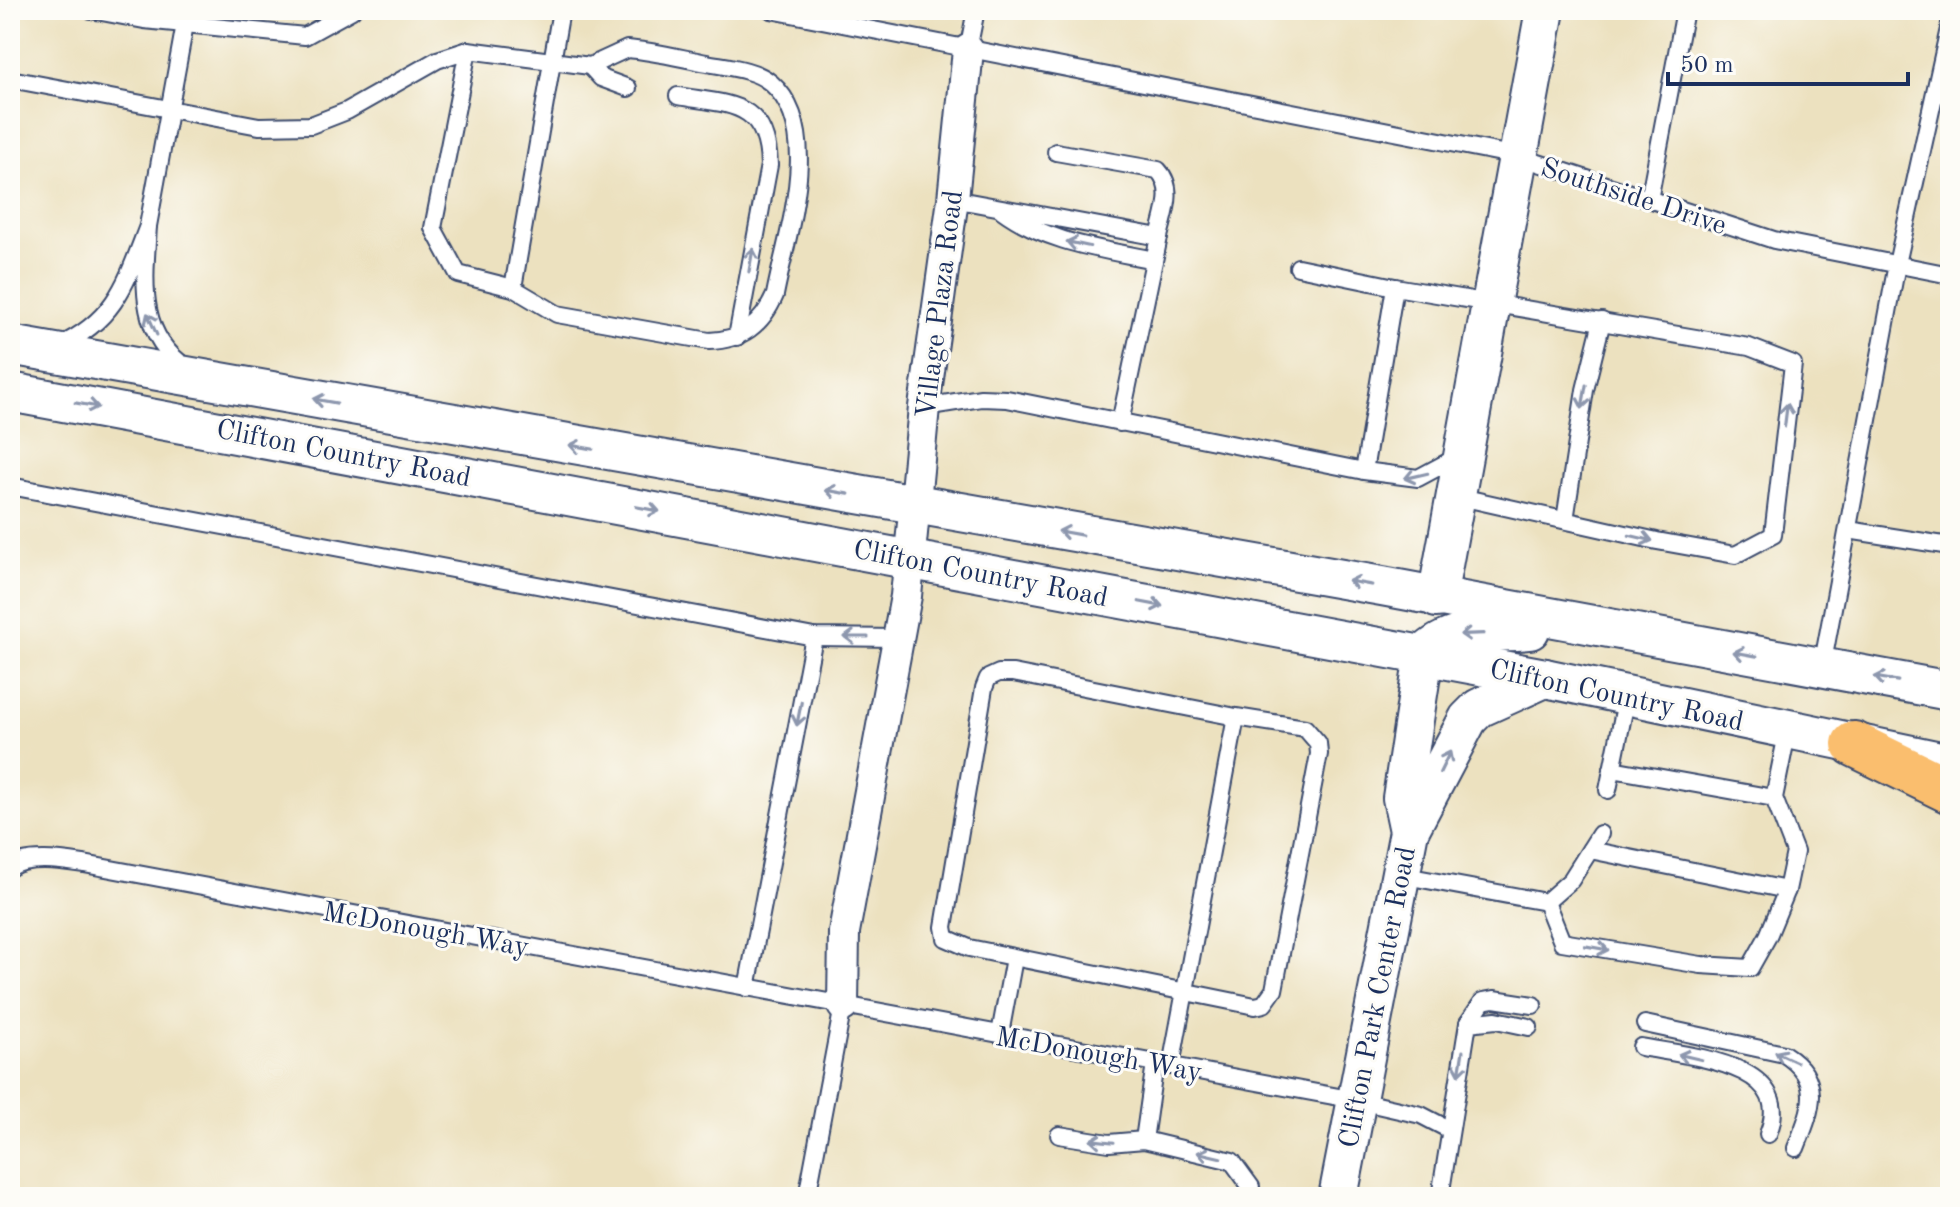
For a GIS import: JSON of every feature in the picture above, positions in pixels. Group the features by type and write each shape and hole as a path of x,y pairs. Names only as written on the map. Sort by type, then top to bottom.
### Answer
{"main road":[{"path":"1854,744 1950,791"}],"street":[{"name":"Southside Drive","path":"1517,156 1545,10"},
{"name":"Village Plaza Road","path":"909,558 924,407 953,199 968,50"},
{"path":"1437,598 1517,156"},
{"name":"Clifton Country Road","path":"10,345 1950,691"},
{"name":"Clifton Country Road","path":"10,392 1545,678 1950,763"},
{"path":"843,1006 844,932 898,638 909,558"},
{"path":"1424,655 1439,640 1463,633 1504,633 1578,625"},
{"name":"Clifton Park Center Road","path":"1338,1197 1409,831 1402,798 1424,655"},
{"path":"1409,831 1468,719 1479,708 1545,678"}],"lane":[{"path":"91,10 185,24 305,36 352,10"},
{"path":"513,288 561,10"},
{"path":"771,10 1517,156"},
{"path":"968,50 976,10"},
{"path":"1649,200 1685,10"},
{"path":"185,24 148,226 147,315 160,342 176,361 204,379"},
{"path":"1822,667 1897,264 1950,24"},
{"path":"468,50 433,228 458,274 513,288 557,314 709,341 737,337 755,327 768,312 775,295 799,167 799,134 791,107 770,81 744,71 646,50 627,49 590,66"},
{"path":"10,79 259,126 311,125 347,111 437,60 468,50 553,58 590,66 601,78 628,88"},
{"path":"678,96 732,105 750,114 768,138 769,165 737,337"},
{"path":"1056,152 1158,170 1166,179 1169,194 1120,423"},
{"name":"Southside Drive","path":"1517,156 1774,240 1950,275"},
{"path":"953,199 1159,237"},
{"path":"999,208 1027,228 1057,239 1154,260"},
{"path":"47,351 99,323 130,272 148,226"},
{"path":"1298,267 1395,287 1749,347 1793,364 1773,535 1735,555 1456,496"},
{"path":"1364,471 1395,287"},
{"path":"1565,520 1585,390 1602,321"},
{"path":"924,407 981,398 1007,399 1364,471 1418,478 1463,453"},
{"path":"10,486 814,637 898,638"},
{"path":"1848,530 1950,546"},
{"path":"747,988 814,637"},
{"path":"999,673 1013,673 1236,717 1305,728 1318,743 1319,754 1270,997 1264,1004 1255,1006 1184,994 954,944 946,938 944,927 988,678 999,673"},
{"path":"1608,790 1627,696"},
{"path":"1144,1140 1184,994 1236,717"},
{"path":"1546,902 1562,942 1701,965 1750,968 1768,936 1787,890 1795,852 1774,798 1788,729"},
{"path":"1612,769 1774,798"},
{"path":"1546,902 1571,880 1600,834"},
{"path":"1590,850 1787,890"},
{"name":"McDonough Way","path":"10,868 16,863 62,861 1355,1100 1421,1115 1450,1130"},
{"path":"1400,875 1546,902"},
{"path":"1000,1034 1014,958"},
{"path":"1440,1197 1468,1023 1483,1001 1494,999 1533,1005"},
{"path":"807,1197 843,1006"},
{"path":"1468,1023 1496,1020 1529,1027"},
{"path":"1645,1024 1784,1054 1802,1065 1808,1077 1811,1103 1796,1148"},
{"path":"1641,1047 1730,1067 1764,1083 1771,1094 1774,1112 1768,1134"},
{"path":"1059,1135 1109,1143 1144,1140 1232,1161 1251,1187 1249,1197"}]}
